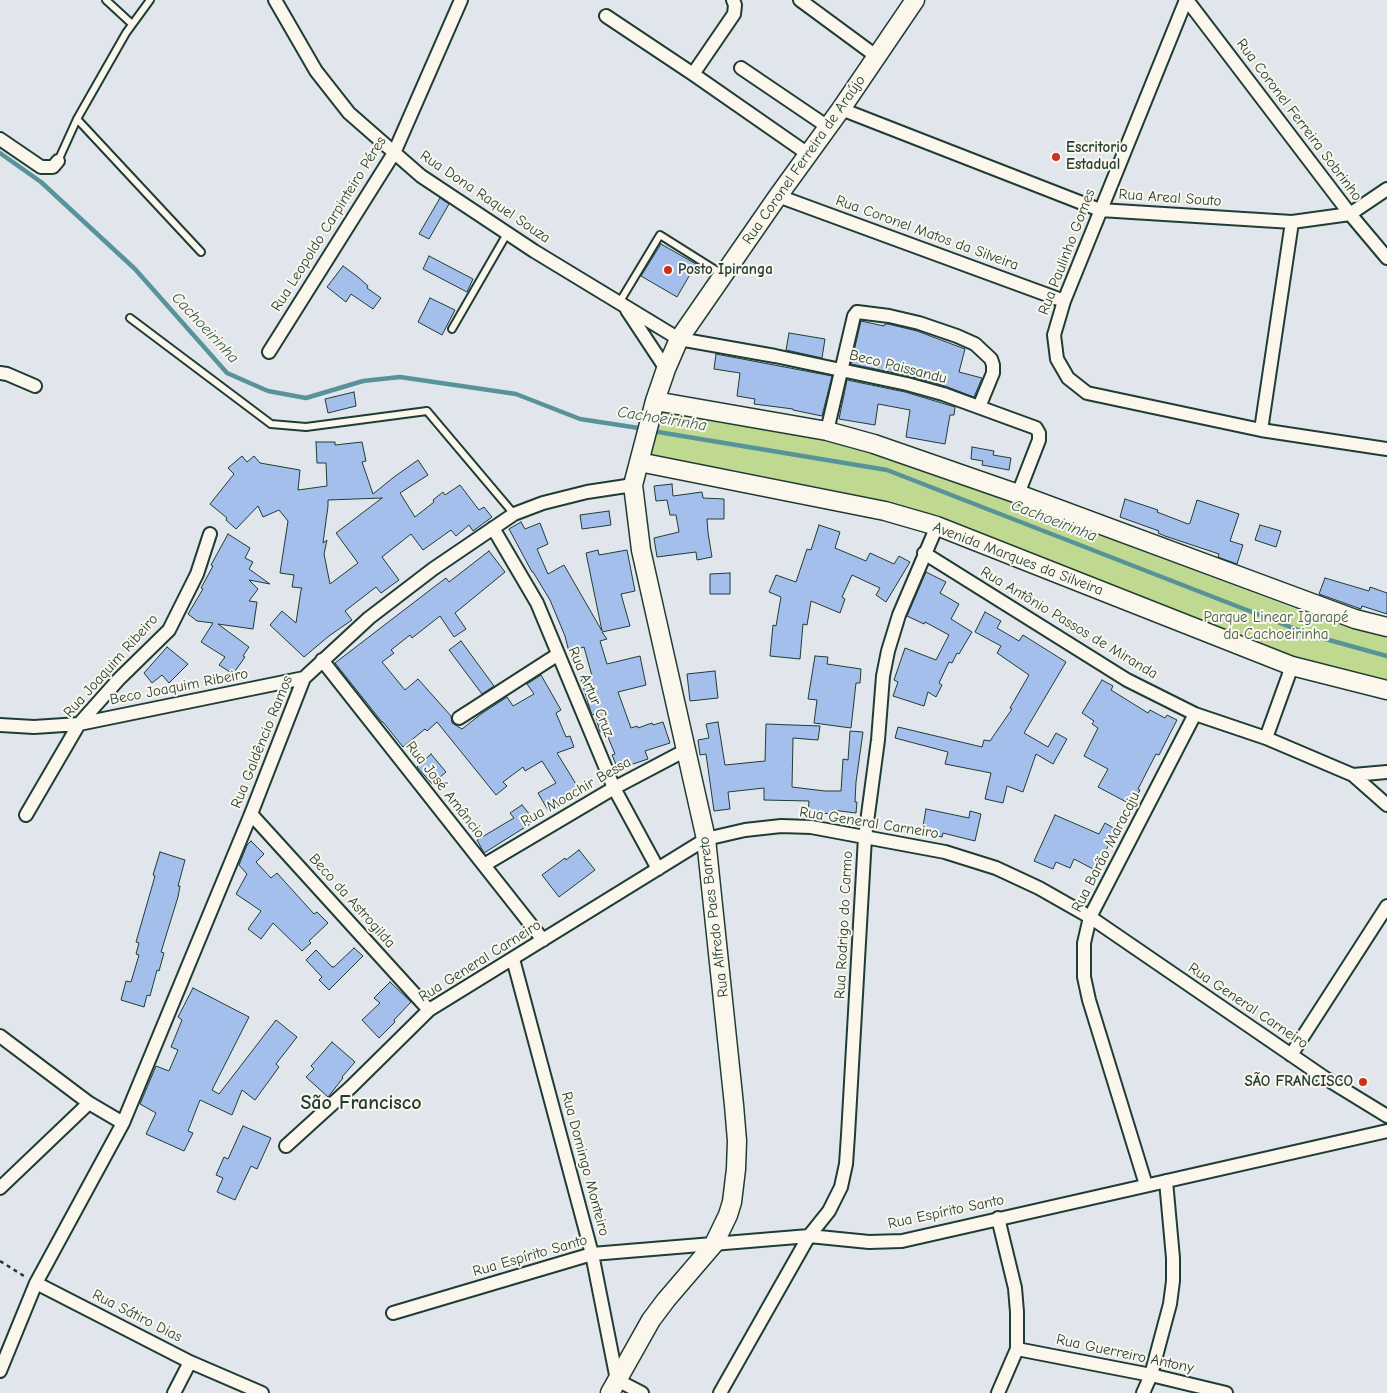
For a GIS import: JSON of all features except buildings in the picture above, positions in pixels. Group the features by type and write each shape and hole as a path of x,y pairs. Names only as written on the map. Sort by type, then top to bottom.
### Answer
{"street":[{"name":"Rua Dona Raquel Souza","path":"274,0 316,71 349,112 421,176 534,251 679,339"},
{"name":"Rua Leopoldo Carpinteiro Péres","path":"269,352 394,153 461,0"},
{"path":"693,74 734,14 735,5 733,0"},
{"path":"800,0 876,56"},
{"name":"Rua Coronel Ferreira de Araújo","path":"640,458 653,407 666,368 679,339 841,109 915,0"},
{"name":"Rua Paulinho Gomes","path":"1187,0 1064,301 1054,334 1057,359 1068,378 1087,393 1261,430 1387,449"},
{"name":"Rua Coronel Ferreira Sobrinho","path":"1187,0 1350,214 1387,258"},
{"path":"606,16 808,154"},
{"path":"741,68 828,127"},
{"name":"Rua Areal Souto","path":"841,109 1100,210 1292,222 1350,214 1387,188"},
{"path":"0,139 41,167 50,168 56,165 58,161"},
{"name":"Rua Coronel Matos da Silveira","path":"778,196 1064,301"},
{"path":"1261,430 1292,222"},
{"name":"Rua Dona Raquel Souza","path":"622,304 666,368"},
{"path":"827,431 854,316 857,312 889,316 919,323 975,344 991,359 993,364 993,372 978,407"},
{"name":"Beco Paissandu","path":"679,339 775,356 908,384 943,394 1036,428 1039,433 1039,440 1018,494"},
{"path":"0,373 35,386"},
{"path":"653,407 827,431 874,444 1018,494 1355,619 1387,627"},
{"name":"Rua Alfredo Paes Barreto","path":"614,1386 651,1320 714,1244 728,1216 732,1202 737,1141 706,838 641,550 633,486 640,458"},
{"name":"Avenida Marques da Silveira","path":"640,458 885,511 937,526 1292,666 1387,690"},
{"name":"Rua Galdêncio Ramos","path":"0,1371 36,1283 124,1123 304,678 369,618 433,570 514,514 543,503 587,492 633,486"},
{"name":"Rua Rodrigo do Carmo","path":"720,1393 809,1236 830,1211 841,1187 846,1164 865,837 888,651 899,615 937,526"},
{"name":"Rua Artur Cruz","path":"493,528 537,603 557,655 614,788 658,869"},
{"name":"Rua Joaquim Ribeiro","path":"26,815 79,724 119,679 169,630 197,574 210,534"},
{"name":"Rua Antônio Passos de Miranda","path":"924,553 1127,680 1195,714 1266,738 1353,775 1387,805"},
{"path":"459,718 557,655"},
{"name":"Rua José Amâncio","path":"322,660 543,940"},
{"path":"1266,738 1292,666"},
{"name":"Beco Joaquim Ribeiro","path":"0,725 34,727 79,724 304,678"},
{"name":"Rua Barão Maracaju","path":"1146,1185 1086,989 1083,955 1090,917 1195,714"},
{"name":"Rua Moachir Bessa","path":"484,865 614,788 686,750"},
{"path":"1353,775 1387,772"},
{"name":"Beco da Astrogilda","path":"250,814 430,1010"},
{"name":"Rua General Carneiro","path":"286,1146 351,1087 430,1010 706,838 745,830 781,826 811,827 945,852 996,868 1039,888 1090,917 1291,1055 1351,1095 1387,1116"},
{"path":"1291,1055 1387,906"},
{"name":"Rua Domingo Monteiro","path":"513,959 592,1254 614,1386"},
{"path":"0,1036 89,1103 124,1123"},
{"path":"0,1188 89,1103"},
{"name":"Rua Espírito Santo","path":"392,1313 592,1254 809,1236 885,1243 1387,1131"},
{"path":"1143,1393 1151,1375 1170,1304 1173,1281 1173,1258 1166,1181"},
{"path":"998,1218 1015,1288 1017,1349 998,1393"},
{"name":"Rua Sátiro Dias","path":"36,1283 190,1362 262,1393"},
{"name":"Rua Guerreiro Antony","path":"1017,1349 1151,1375 1219,1392"},
{"path":"174,1393 190,1362"},
{"path":"614,1386 642,1393"}],"lane":[{"path":"106,0 132,24"},
{"path":"58,161 77,118 132,24 150,0"},
{"path":"77,118 202,252"},
{"path":"452,329 508,232"},
{"path":"622,304 660,235 723,275"},
{"path":"130,318 272,424 306,427 427,411 514,514"}],"path":[{"path":"0,1262 36,1283"}],"green space":[{"name":"Parque Linear Igarapé da Cachoeirinha","path":"658,409 836,442 898,456 1120,543 1331,622 1387,638 1387,685 1324,670 889,502 750,473 647,455"}],"waterway":[{"name":"Cachoeirinha","path":"0,153 41,182 135,269 227,373 268,391 306,398 363,381 400,377 516,394 580,419 645,429"},
{"name":"Cachoeirinha","path":"652,431 887,470 1311,635 1387,656"}],"place":[{"name":"Escritorio Estadual","path":"1056,157"},
{"name":"Posto Ipiranga","path":"668,270"},
{"name":"SÃO FRANCISCO","path":"1363,1082"}],"district":[{"name":"São Francisco","path":"361,1103"}]}
